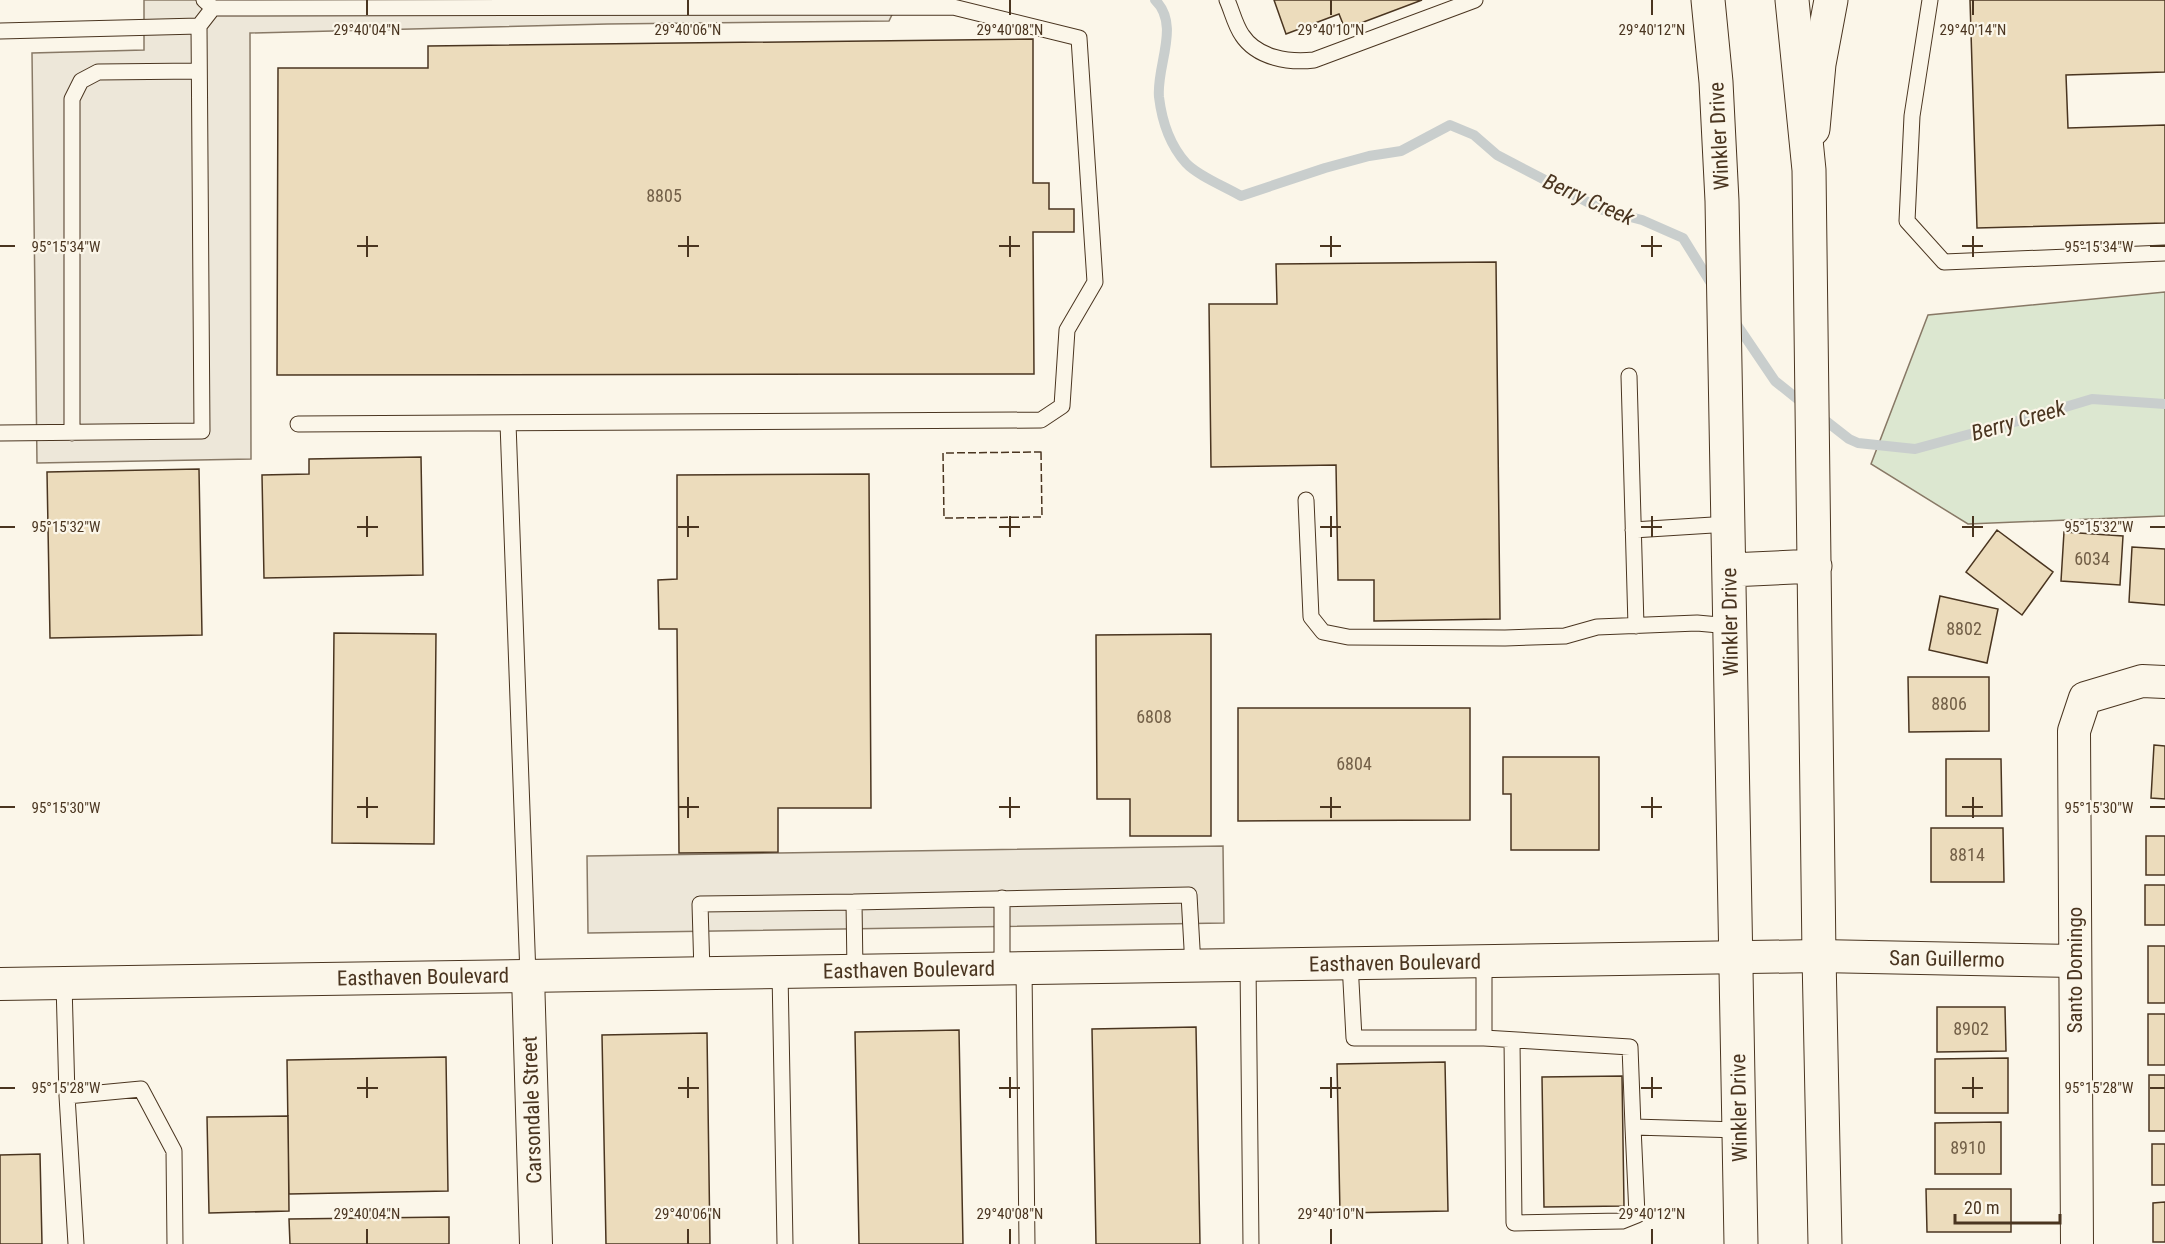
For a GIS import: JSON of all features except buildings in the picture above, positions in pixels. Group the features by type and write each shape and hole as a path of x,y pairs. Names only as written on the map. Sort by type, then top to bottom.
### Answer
{"main road":[{"name":"Winkler Drive","path":"1708,0 1716,82 1722,201 1741,1244"},
{"path":"1792,0 1809,170 1825,1244"},
{"path":"1809,170 1819,64 1831,0"},
{"path":"1730,570 1815,566"}],"street":[{"name":"Santo Domingo","path":"2077,1244 2074,731 2085,698 2142,681 2165,682"},
{"name":"Easthaven Boulevard","path":"0,984 1819,956"},
{"name":"San Guillermo","path":"1819,956 2075,961"},
{"name":"Carsondale Street","path":"528,976 536,1244"}],"lane":[{"path":"1227,0 1242,35 1254,46 1270,56 1296,62 1314,60 1475,0"},
{"path":"1930,0 1912,116 1907,221 1944,262 2165,253"},
{"path":"0,433 202,431 199,26 208,4 946,4 1079,38 1095,282 1067,330 1062,406 1041,420 298,424"},
{"path":"0,31 199,26"},
{"path":"72,433 72,99 81,81 98,72 199,72"},
{"path":"1629,376 1636,626"},
{"path":"508,423 528,976"},
{"path":"1306,500 1311,617 1323,632 1348,637 1506,638 1565,636 1597,627 1697,623 1730,626"},
{"path":"1633,530 1729,524"},
{"path":"702,974 700,904 1002,898 1189,895 1193,966"},
{"path":"1002,898 1013,968 1028,1244"},
{"path":"854,902 855,971"},
{"path":"1484,961 1484,1038"},
{"path":"1350,963 1354,1038 1484,1038 1630,1047 1637,1215 1622,1221 1514,1223 1512,1040"},
{"path":"1248,965 1251,1244"},
{"path":"780,972 785,1244"},
{"path":"64,982 76,1244"},
{"path":"68,1096 141,1089 174,1151 175,1244"},
{"path":"1633,1127 1740,1130"}],"green space":[{"path":"2165,292 2165,516 1968,524 1871,464 1928,315"}],"shaded area":[{"path":"144,0 899,0 889,21 607,24 250,33 251,459 37,463 32,53 144,50"},
{"path":"1223,846 1224,923 588,933 587,856"}],"waterway":[{"name":"Berry Creek","path":"1155,0 1163,10 1166,21 1166,46 1159,97 1164,124 1171,140 1180,156 1191,168 1241,196 1325,168 1369,156 1401,151 1450,125 1474,135 1497,155 1603,210 1642,220 1683,238 1714,288"},
{"name":"Berry Creek","path":"1733,319 1775,381 1805,405"},
{"name":"Berry Creek","path":"1817,414 1849,439 1858,443 1915,449 2092,399 2165,404"}],"fence":[{"path":"1041,452 1042,517 944,518 943,453 1041,452"}]}
